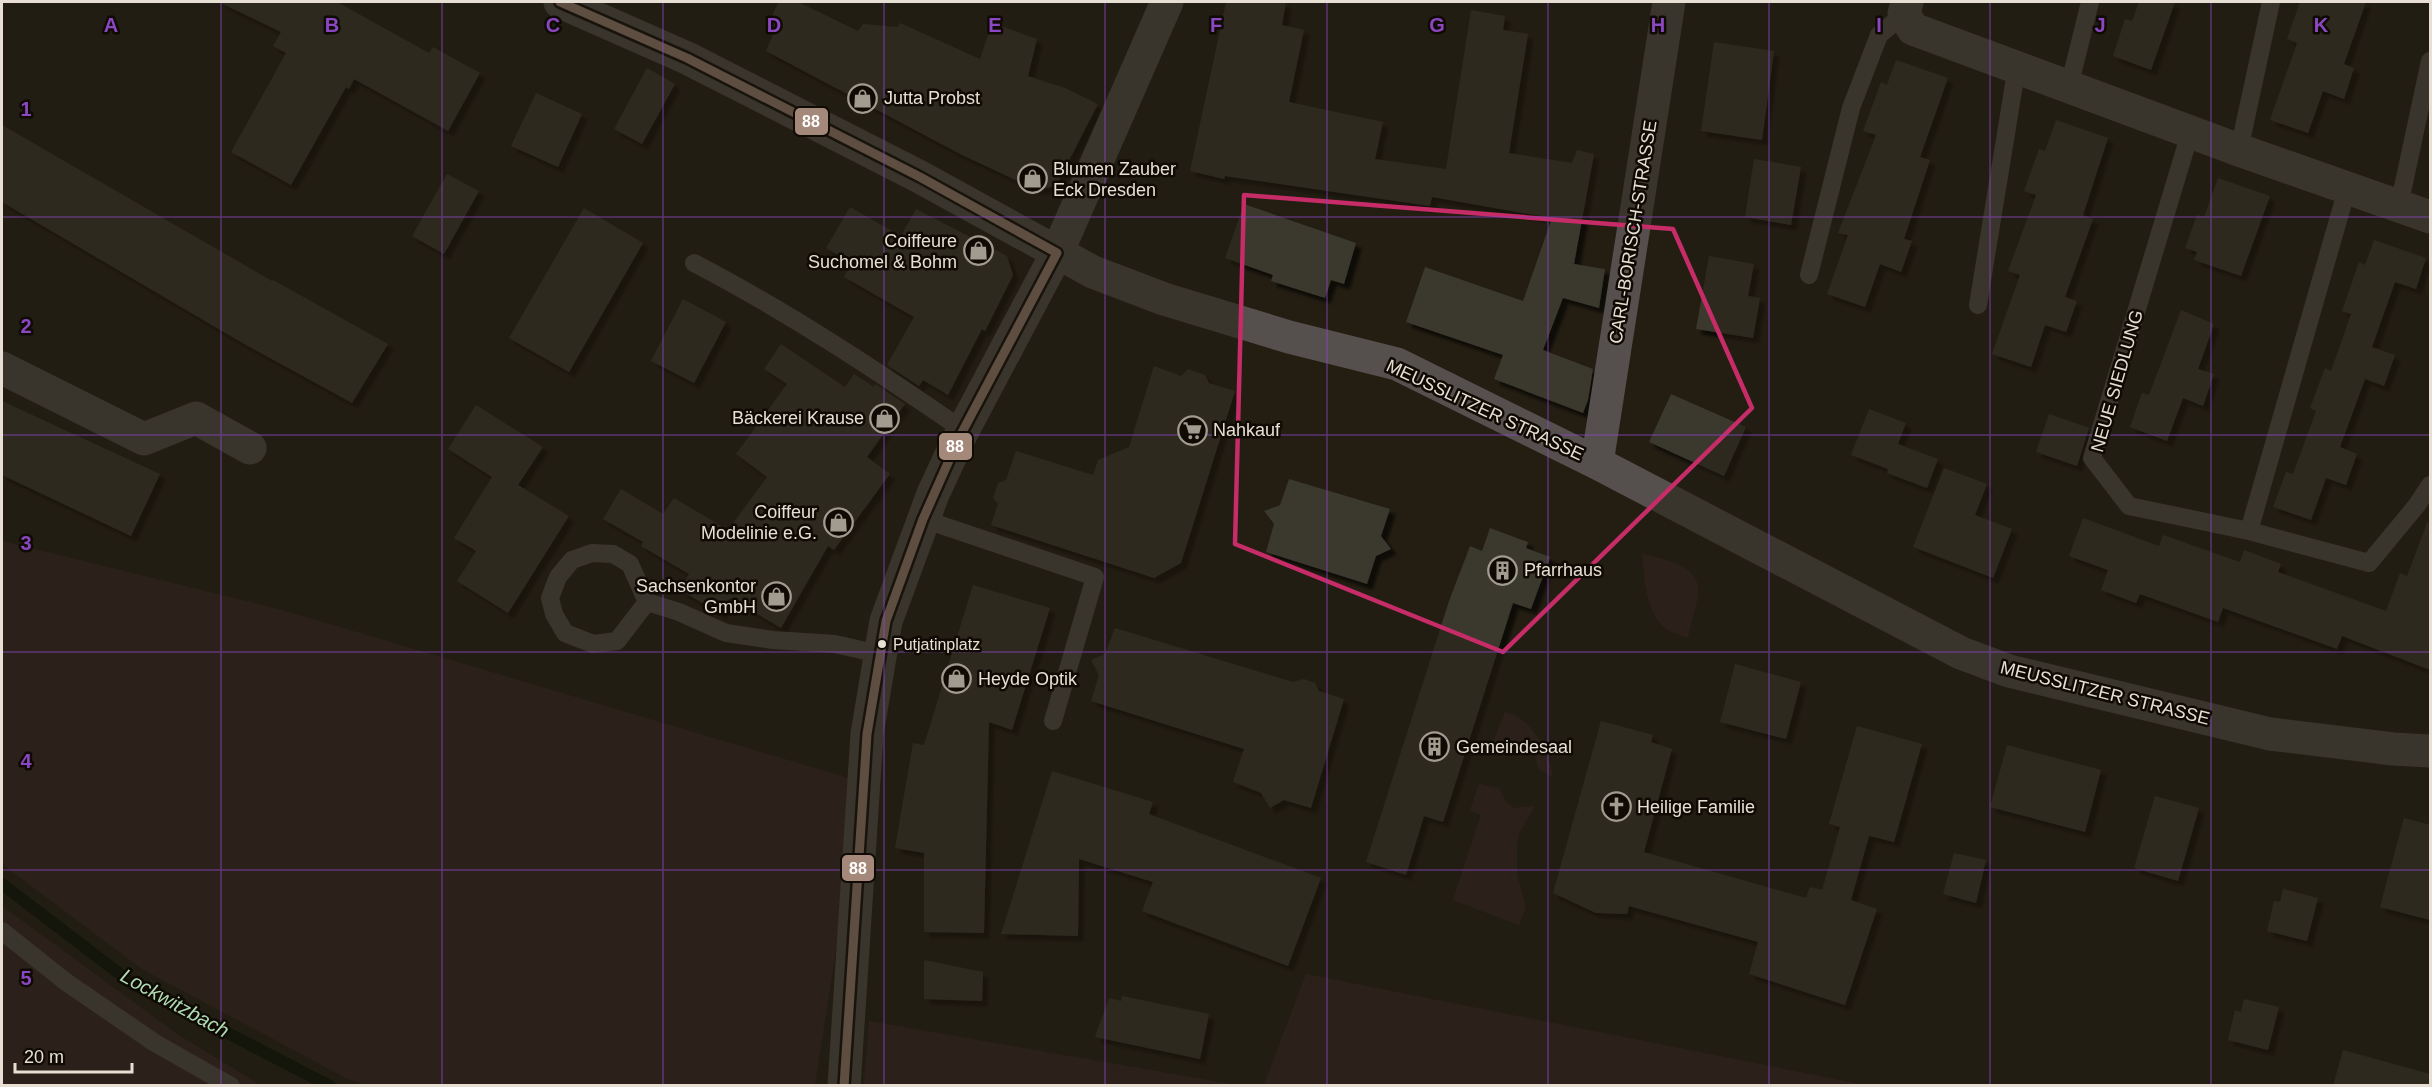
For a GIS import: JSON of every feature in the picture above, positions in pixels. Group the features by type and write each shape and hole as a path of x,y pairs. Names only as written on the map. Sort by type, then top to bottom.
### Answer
{"street":[{"name":"MEUSSLITZER STRASSE","path":"560,2 687,58 920,177 1093,272 1164,299 1289,337 1397,364 1597,463 1961,652 2009,671 2270,734 2430,751"},
{"path":"844,1086 867,734 879,654 892,600 923,519 963,430 1057,253 1167,2"},
{"name":"CARL-BORISCH-STRASSE","path":"1597,463 1669,2"},
{"path":"1905,8 1913,29 2191,130 2239,150 2430,217"},
{"path":"2,368 144,439 196,418 250,448"}],"lane":[{"path":"2069,87 2090,2"},
{"path":"2239,150 2271,2"},
{"path":"1809,275 1851,108 1879,35 1905,8"},
{"path":"2399,206 2430,61"},
{"path":"1978,305 2017,66"},
{"name":"NEUE SIEDLUNG","path":"2191,130 2092,458 2129,506 2249,531 2369,564 2417,506 2430,485"},
{"path":"2249,531 2347,189"},
{"path":"694,263 731,282 872,368 963,430"},
{"path":"923,519 1095,577 1053,721"},
{"path":"647,602 617,641 593,644 565,633 554,614 550,597 558,577 572,560 592,553 613,554 630,564 647,602 679,612 726,633 773,640 835,644 879,654"},
{"path":"2,931 66,982 155,1043 231,1086"}],"highlighted area":[{"path":"1244,195 1673,229 1752,408 1503,652 1235,544"}],"shaded area":[{"path":"2,541 282,610 862,782 815,1085 366,1085 346,1078 142,969 2,864"},
{"path":"1642,554 1675,563 1695,578 1698,597 1688,638 1666,629 1654,613 1647,594"},
{"path":"1505,712 1523,721 1538,738 1548,758 1553,778 1538,768 1534,755 1522,746 1505,751 1491,747"},
{"path":"1479,784 1499,788 1506,802 1514,808 1535,806 1519,833 1517,847 1517,875 1526,907 1519,925 1453,900 1481,815 1470,810"},
{"path":"2,906 177,1034 260,1085 2,1085"},
{"path":"1306,974 1865,1085 1264,1085"},
{"path":"869,1021 1236,1085 864,1085"}],"building":[{"path":"219,2 337,2 429,53 433,47 480,73 448,131 354,79 349,89 346,87 291,185 231,152 286,53 273,46 281,32"},
{"path":"779,2 798,2 858,31 863,24 898,27 900,23 980,59 992,23 1037,39 1028,76 1065,88 1098,104 1056,186 1037,190 962,155 766,51 775,30 767,25"},
{"path":"1226,2 1286,2 1282,25 1304,30 1289,102 1383,122 1375,159 1446,169 1471,10 1505,16 1503,30 1528,34 1509,153 1572,163 1577,150 1594,154 1574,264 1605,269 1599,308 1563,298 1543,350 1593,369 1588,400 1583,413 1494,379 1503,355 1406,322 1425,267 1523,301 1552,218 1432,197 1430,206 1225,176 1224,179 1190,171"},
{"path":"2139,2 2175,2 2151,70 2113,56 2125,19 2132,21"},
{"path":"2300,2 2366,2 2344,64 2354,68 2344,99 2323,91 2308,133 2270,120 2297,43 2287,39"},
{"path":"1714,42 1774,51 1762,140 1701,131"},
{"path":"1896,60 1948,78 1920,157 1930,160 1904,239 1912,241 1901,272 1880,264 1865,307 1827,294 1848,235 1838,233 1876,135 1863,131 1881,82 1887,85"},
{"path":"647,68 675,84 642,144 614,129"},
{"path":"536,93 582,114 558,167 511,146"},
{"path":"2056,120 2108,138 2083,215 2093,219 2065,297 2077,301 2066,332 2045,325 2031,367 1992,354 2020,275 2008,271 2036,195 2024,191 2039,149 2045,151"},
{"path":"2,125 272,281 388,344 352,403 239,341 2,202"},
{"path":"1754,159 1801,167 1791,225 1745,217"},
{"path":"447,174 479,191 444,254 412,236"},
{"path":"2218,178 2270,196 2241,276 2194,260 2197,252 2185,248 2197,215 2204,217"},
{"path":"1244,204 1356,243 1344,284 1331,280 1325,298 1271,281 1273,275 1225,258"},
{"path":"850,207 901,236 916,209 1007,256 1013,275 985,331 982,329 948,395 923,380 919,386 887,365 914,317 844,277 852,263 826,248"},
{"path":"584,208 643,243 569,372 509,338"},
{"path":"2374,240 2426,258 2416,289 2395,282 2372,347 2395,355 2384,386 2365,379 2340,447 2357,454 2346,485 2326,478 2311,520 2273,507 2286,472 2293,474 2316,411 2310,408 2325,368 2331,371 2351,314 2342,311 2359,262 2365,265"},
{"path":"1709,256 1754,264 1748,296 1760,298 1753,338 1696,329"},
{"path":"683,299 726,322 694,383 651,361"},
{"path":"2181,310 2214,324 2198,369 2214,374 2203,406 2183,398 2167,441 2130,427 2142,393 2149,395"},
{"path":"781,344 845,387 854,374 874,387 875,384 905,404 867,457 890,474 834,550 828,546 781,628 730,598 721,614 680,590 689,574 641,546 643,542 603,519 621,489 663,514 674,498 728,530 767,477 736,454 787,384 764,369"},
{"path":"1154,366 1181,376 1188,369 1205,375 1209,383 1235,391 1181,563 1154,578 991,525 998,504 993,498 998,483 1006,480 1016,451 1093,475 1098,460 1129,447"},
{"path":"1671,394 1746,427 1724,476 1649,442"},
{"path":"2,401 160,474 131,536 2,475"},
{"path":"476,405 543,447 518,485 569,516 508,613 457,581 476,551 454,538 492,477 448,449"},
{"path":"1869,409 1906,423 1898,444 1938,459 1927,488 1887,473 1888,469 1851,455"},
{"path":"2049,414 2089,428 2077,466 2036,452"},
{"path":"1944,468 1987,484 1975,515 2012,529 1993,578 1913,547"},
{"path":"1289,479 1390,509 1381,536 1391,549 1376,556 1367,584 1266,552 1274,524 1264,511 1280,505"},
{"path":"2083,518 2159,546 2163,535 2240,562 2244,550 2281,564 2278,572 2386,611 2400,573 2407,576 2427,523 2430,523 2430,670 2342,636 2337,649 2223,608 2218,622 2140,594 2136,603 2101,590 2108,570 2069,556"},
{"name":"Gemeindesaal","path":"1490,528 1528,542 1526,548 1550,557 1531,609 1513,603 1443,822 1424,816 1406,875 1366,862 1449,601 1470,546 1482,551"},
{"path":"973,585 1050,608 1012,730 989,722 984,933 924,932 924,853 895,848 913,743 924,745"},
{"path":"1115,628 1293,682 1304,679 1315,683 1319,691 1344,699 1311,808 1284,800 1270,808 1261,793 1233,782 1244,749 1091,701 1099,675 1091,660 1105,654"},
{"path":"1735,664 1801,682 1786,739 1720,722"},
{"path":"1601,721 1653,735 1651,742 1672,749 1644,852 1806,898 1810,887 1822,890 1840,827 1829,824 1857,726 1922,744 1894,842 1869,836 1851,900 1877,909 1845,1005 1749,974 1758,942 1629,906 1627,914 1596,913 1553,893"},
{"path":"2007,745 2101,770 2085,832 1990,807"},
{"path":"1052,771 1153,802 1149,814 1321,878 1288,966 1142,911 1153,882 1079,859 1078,936 1001,934"},
{"path":"2155,796 2199,808 2178,881 2134,868"},
{"path":"2404,818 2430,825 2430,920 2380,907"},
{"path":"1954,853 1986,860 1976,903 1943,894"},
{"path":"2283,889 2318,898 2307,941 2267,931 2274,901 2280,902"},
{"path":"924,960 983,972 982,1001 924,999"},
{"path":"1122,996 1209,1014 1200,1059 1095,1037 1109,998 1121,1001"},
{"path":"2244,999 2279,1007 2268,1050 2228,1040 2235,1010 2241,1012"},
{"path":"2343,1050 2430,1074 2430,1086 2333,1086"}],"waterway":[{"name":"Lockwitzbach","path":"2,884 133,984 330,1086"}],"transit line":[{"name":"88","path":"560,2 687,58 920,177 1057,253"},
{"name":"88","path":"844,1086 867,734 886,621 923,519 959,438 1057,253"}],"place":[{"name":"Jutta Probst","path":"863,98"},
{"name":"Blumen Zauber Eck Dresden","path":"1032,179"},
{"name":"Coiffeure Suchomel & Bohm","path":"978,251"},
{"name":"Bäckerei Krause","path":"885,418"},
{"name":"Nahkauf","path":"1192,430"},
{"name":"Coiffeur Modelinie e.G.","path":"838,522"},
{"name":"Pfarrhaus","path":"1503,570"},
{"name":"Sachsenkontor GmbH","path":"777,596"},
{"name":"Putjatinplatz","path":"882,644"},
{"name":"Heyde Optik","path":"957,679"},
{"name":"Gemeindesaal","path":"1435,747"},
{"name":"Heilige Familie","path":"1616,807"}]}
